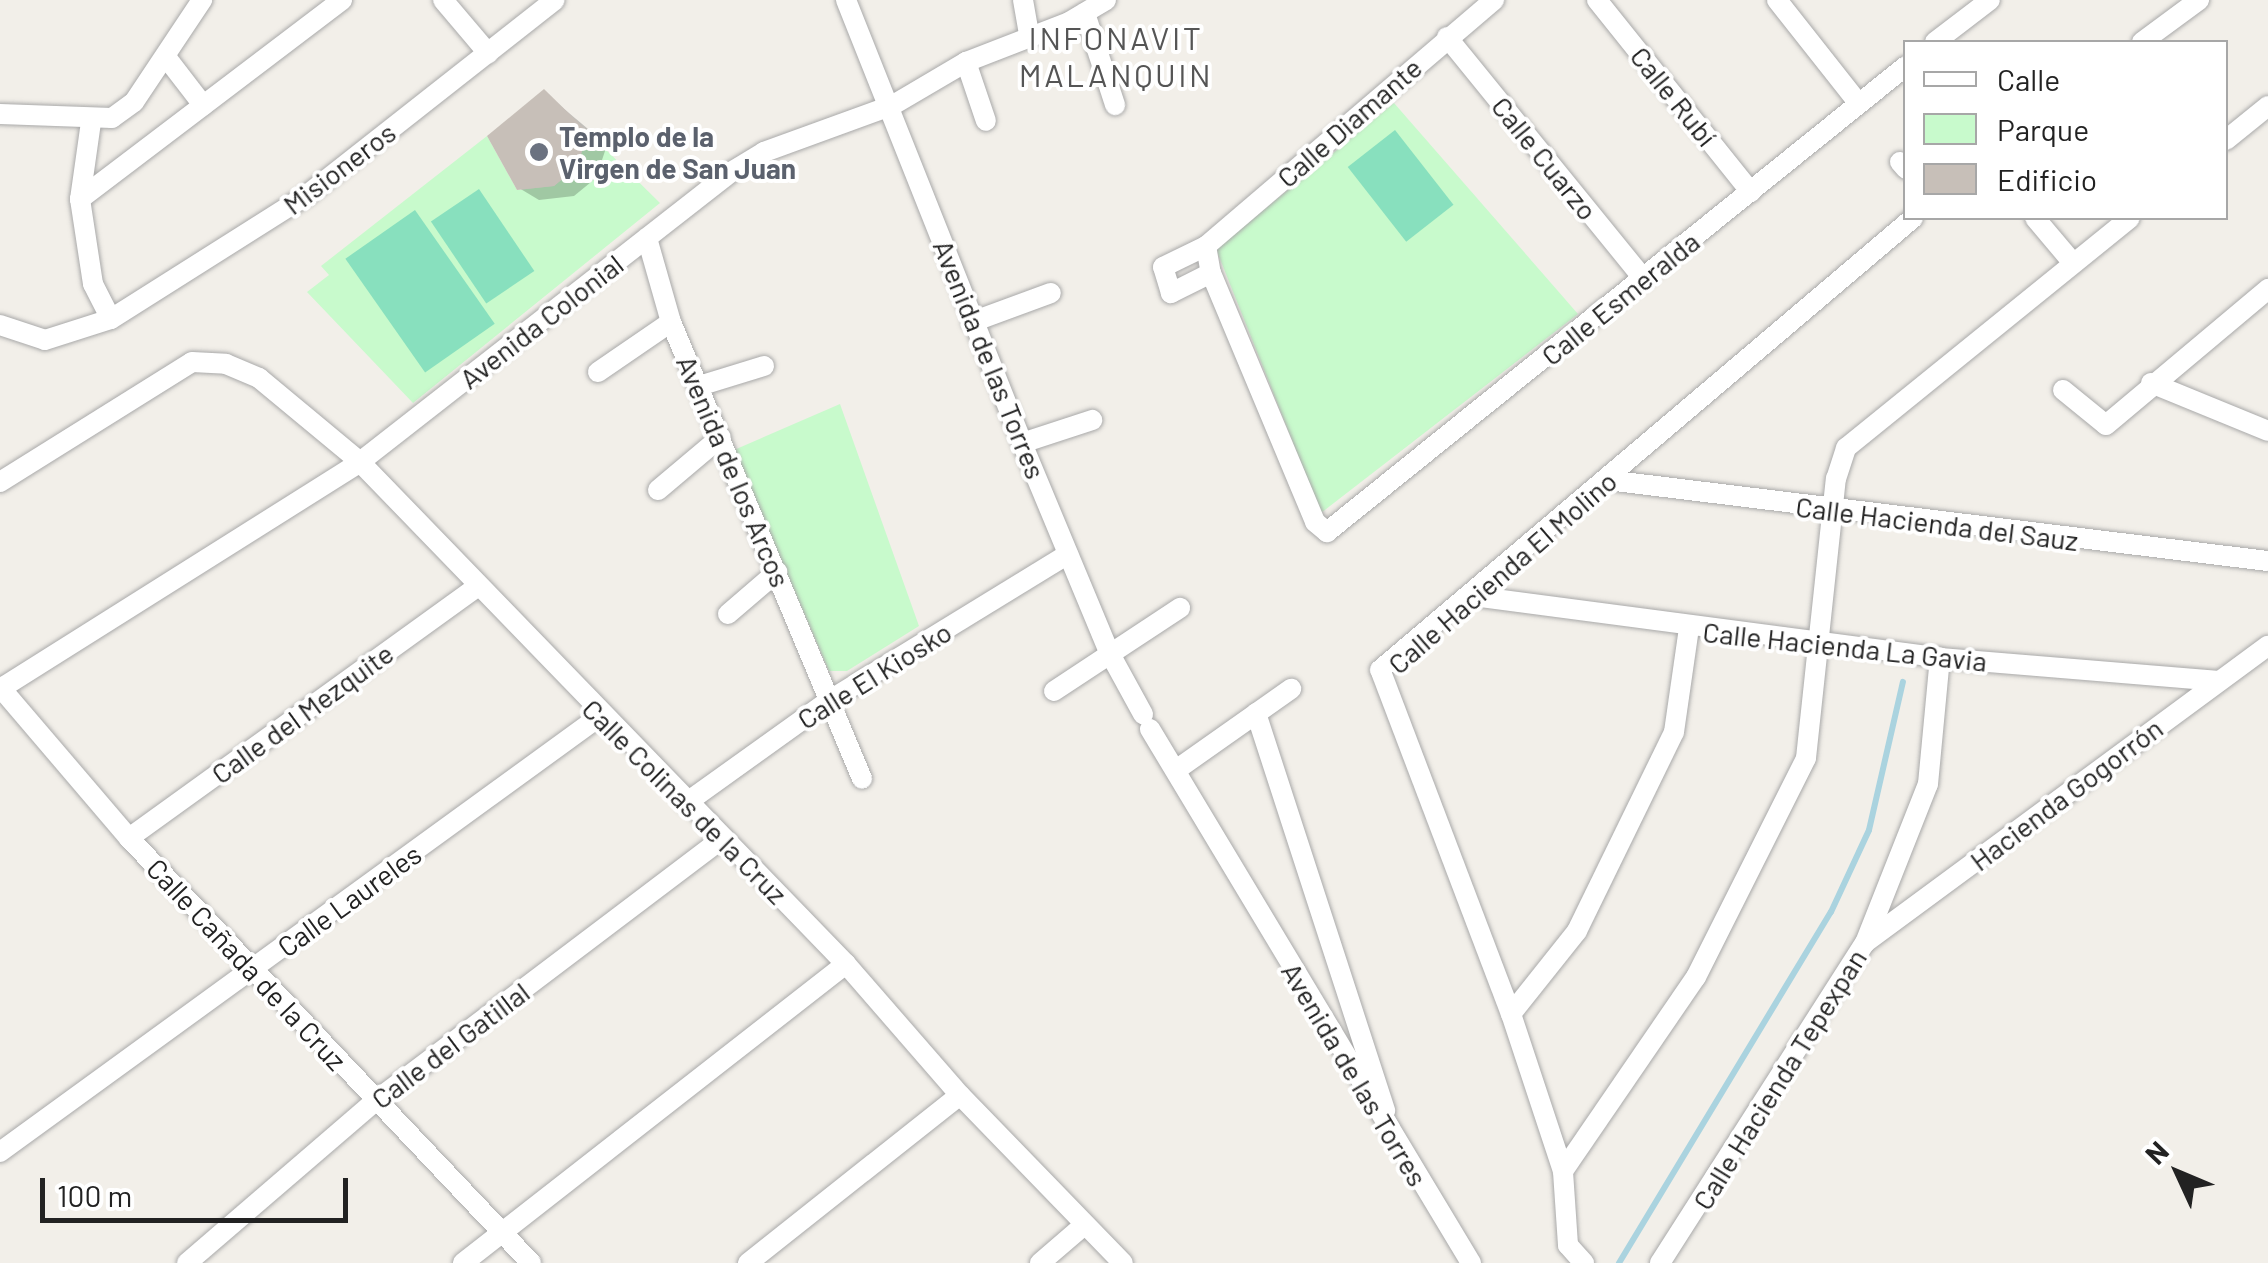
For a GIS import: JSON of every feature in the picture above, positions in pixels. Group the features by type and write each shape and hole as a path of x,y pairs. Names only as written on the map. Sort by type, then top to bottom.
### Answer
{"street":[{"path":"0,114 91,122 112,118 134,102 202,0"},
{"path":"80,199 342,0"},
{"path":"443,0 488,53"},
{"name":"Misioneros","path":"0,325 45,340 111,318 307,196 555,0"},
{"name":"Avenida de las Torres","path":"846,0 893,105 972,322 1109,652 1397,1147 1471,1263"},
{"path":"1023,0 1030,38"},
{"name":"Avenida Colonial","path":"0,688 360,462 647,238 692,198 764,152 893,105 966,62 1030,38 1106,0"},
{"name":"Calle Diamante","path":"1211,273 1172,293 1163,267 1206,246 1494,0"},
{"name":"Calle Rubí","path":"1597,0 1751,192"},
{"path":"1777,0 1859,104"},
{"path":"1937,40 1964,7 1990,0"},
{"path":"2145,40 2199,0"},
{"path":"1084,13 1114,105"},
{"name":"Calle Cuarzo","path":"1447,38 1644,279"},
{"path":"166,57 204,105"},
{"path":"966,62 986,121"},
{"name":"Calle Esmeralda","path":"1211,273 1315,522 1334,530 1903,68"},
{"path":"2228,138 2268,106"},
{"path":"91,122 80,199 93,284 111,318"},
{"name":"Calle Hacienda El Molino","path":"1568,1245 1563,1171 1511,1014 1380,670 1472,596 1911,220"},
{"path":"2037,220 2074,263"},
{"path":"1563,1171 1696,977 1806,758 1846,448 2128,220"},
{"name":"Avenida de los Arcos","path":"647,238 671,322 862,778"},
{"path":"1206,246 1211,273"},
{"path":"2064,390 2106,425 2150,383 2268,289"},
{"path":"972,322 1051,292"},
{"path":"598,372 671,322"},
{"name":"Calle Colinas de la Cruz","path":"0,482 192,362 226,364 260,378 360,462 475,588 846,964 960,1095 1123,1263"},
{"path":"699,386 764,366"},
{"path":"2150,383 2268,431"},
{"path":"1022,443 1092,420"},
{"path":"658,490 720,437"},
{"name":"Calle Hacienda del Sauz","path":"1607,480 1835,512 2268,561"},
{"name":"Calle El Kiosko","path":"686,803 830,700 1068,554"},
{"path":"728,614 776,572"},
{"name":"Calle del Mezquite","path":"130,838 475,588"},
{"name":"Calle Hacienda La Gavia","path":"1472,596 1689,628 1940,658 2219,680"},
{"path":"1054,691 1180,608"},
{"path":"1511,1014 1577,931 1674,732 1689,628"},
{"name":"Hacienda Gogorrón","path":"1865,944 2268,646"},
{"name":"Calle Hacienda Tepexpan","path":"1660,1263 1865,944 1928,784 1940,658"},
{"name":"Calle Cañada de la Cruz","path":"0,688 130,838 374,1102 532,1263"},
{"path":"1176,770 1291,689"},
{"path":"1256,713 1397,1147"},
{"name":"Calle Laureles","path":"0,1152 600,716"},
{"name":"Calle del Gatillal","path":"187,1263 374,1102 723,838"},
{"path":"463,1263 846,964"},
{"path":"748,1263 960,1095"},
{"path":"1040,1263 1083,1226"},
{"path":"1553,1263 1568,1245 1584,1263"}],"green space":[{"path":"1394,103 1578,314 1321,513 1216,249"},
{"path":"1395,130 1453,205 1406,242 1348,167"},
{"path":"588,132 660,203 413,403 307,292 329,275 321,266 487,136 517,190 554,186 577,167"},
{"path":"479,189 534,271 486,304 431,221"},
{"path":"415,210 495,324 425,373 345,259"},
{"path":"840,404 919,626 847,671 829,671 734,450"}],"building":[{"name":"Templo de la Virgen de San Juan","path":"544,89 588,132 577,167 554,186 517,190 487,136"}],"waterway":[{"path":"1619,1263 1831,912 1869,830 1903,682"}],"place":[{"name":"Templo de la Virgen de San Juan","path":"539,152"}],"district":[{"name":"INFONAVIT MALANQUIN","path":"1116,56"}]}
